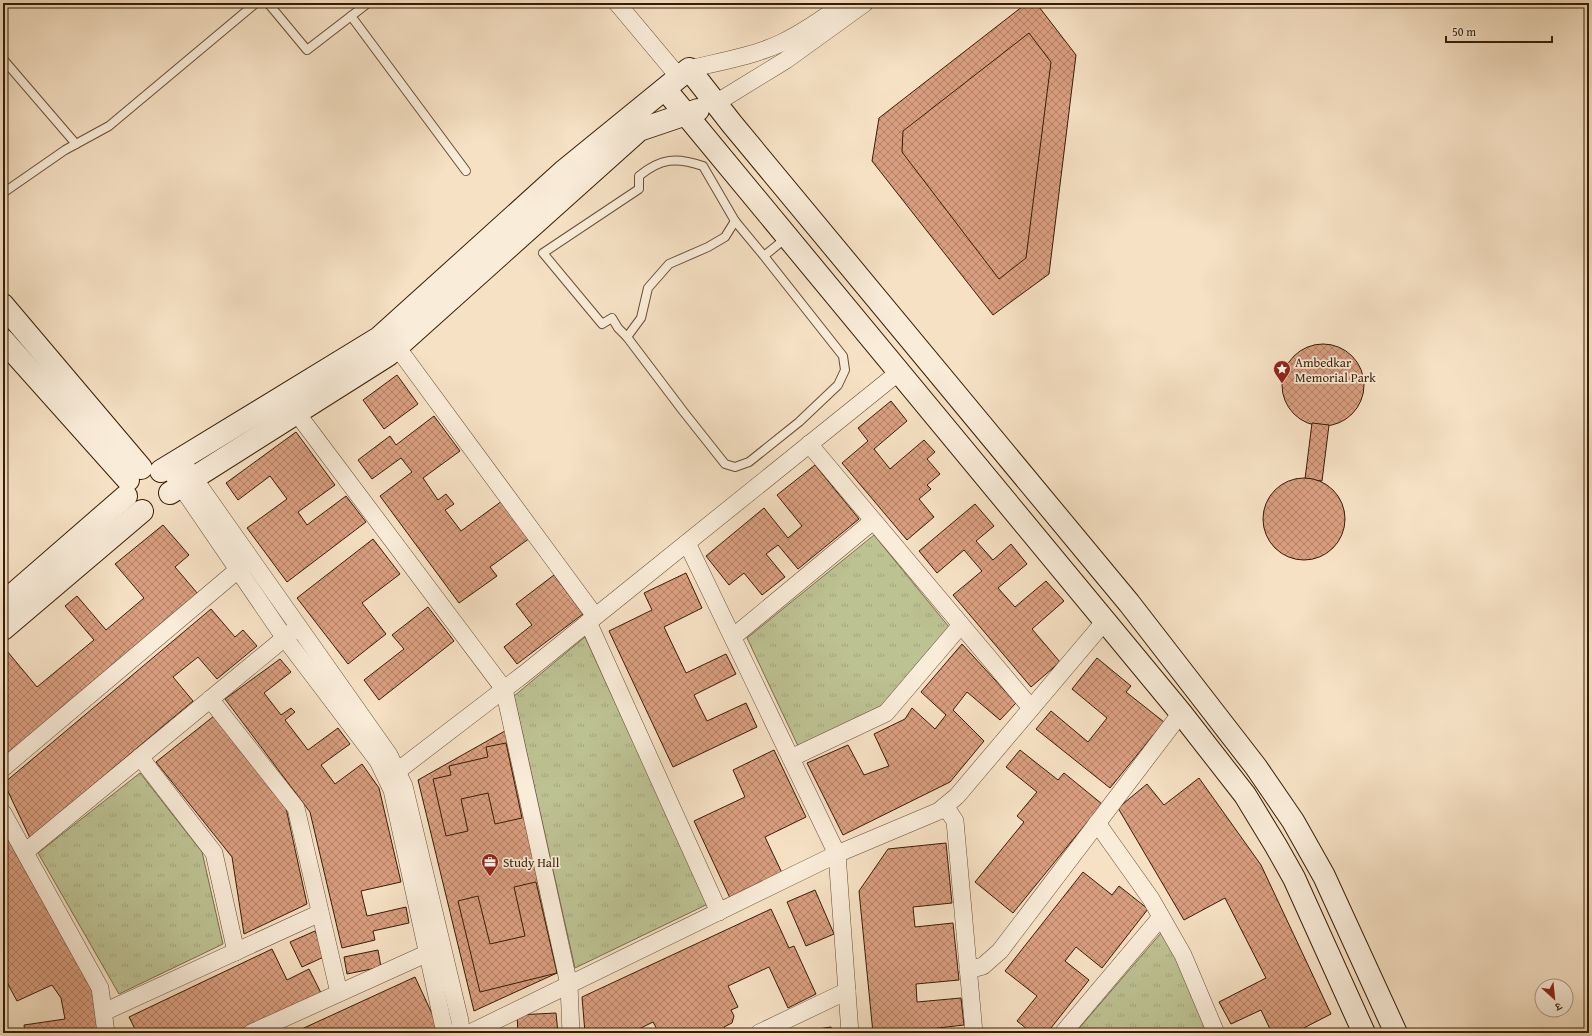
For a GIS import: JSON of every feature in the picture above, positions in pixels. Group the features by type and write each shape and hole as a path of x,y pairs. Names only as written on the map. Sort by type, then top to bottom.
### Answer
{"street":[{"path":"617,3 678,78 716,104 1129,603 1256,767 1293,821 1324,876 1396,1033"},
{"path":"3,603 150,479 379,338 565,170 678,78 780,44 819,22 844,3"},
{"path":"3,305 150,479 155,512 163,507 181,486 388,355 639,130 716,104 786,60 865,3"},
{"path":"678,78 686,114 1181,713 1245,795 1294,878 1364,1033"},
{"path":"3,340 150,479 181,486 251,559 389,755 392,775 392,790 436,949 460,1021 461,1033"},
{"path":"397,347 592,619 719,912"},
{"path":"392,775 504,689 899,372"},
{"path":"296,412 504,689 569,985 571,1033"},
{"path":"809,444 1031,708"},
{"path":"3,629 150,479"},
{"path":"181,486 284,637 378,761 392,775"},
{"path":"733,637 873,520"},
{"path":"687,543 837,854 850,1033"},
{"path":"3,768 251,559"},
{"path":"470,1033 837,854 939,811 957,796 1105,621"},
{"path":"791,758 886,713 961,625"},
{"path":"25,852 299,626"},
{"path":"210,699 296,808 339,993"},
{"path":"968,970 983,966 1000,951 1181,713"},
{"path":"140,757 214,854 236,952"},
{"path":"946,806 955,821 974,1033"},
{"path":"3,813 100,988 106,1033"},
{"path":"1097,824 1151,899 1183,955 1216,1033"},
{"path":"104,1012 320,913"},
{"path":"1063,1033 1161,917"},
{"path":"252,1033 436,949"},
{"path":"436,949 445,1033"},
{"path":"759,1033 847,991"}],"lane":[{"path":"3,193 76,144 109,126 256,3"},
{"path":"268,3 307,50 368,3"},
{"path":"351,16 466,171"},
{"path":"3,59 76,144"},
{"path":"666,160 689,162 703,166 734,221 764,256 843,356 845,370 838,385 799,422 749,462 735,467 725,464 683,412 618,328 612,318 602,324 543,253 639,189 640,176 651,166 666,160"},
{"path":"627,338 641,318 648,288 669,264 708,247 725,237 734,221"},
{"path":"764,256 788,236"}],"green space":[{"path":"874,535 949,627 885,704 798,746 747,638"},
{"path":"585,637 708,904 575,968 514,696"},
{"path":"140,773 202,852 223,944 119,994 38,853"},
{"path":"1161,933 1179,963 1209,1033 1075,1033"}],"building":[{"path":"1027,3 1036,3 1076,55 1049,274 993,315 872,161 879,118"},
{"path":"1029,33 1051,62 1026,258 999,279 902,152 903,131"},
{"path":"1323,344 1339,348 1352,356 1360,369 1364,385 1360,401 1352,414 1339,422 1323,426 1307,422 1294,414 1286,401 1282,385 1286,369 1294,356 1307,348"},
{"path":"397,375 418,404 384,429 363,400"},
{"path":"891,401 907,421 874,449 890,469 924,440 935,452 927,459 940,474 927,485 931,489 919,499 934,517 907,540 842,463 868,441 858,428"},
{"path":"434,416 460,451 423,478 438,500 446,494 454,504 445,510 461,531 502,501 530,538 490,567 497,576 459,603 380,496 412,472 401,458 372,479 358,460 390,436 396,445"},
{"path":"1312,423 1329,425 1322,481 1305,479"},
{"path":"296,432 335,485 298,512 307,525 346,496 366,522 287,582 247,528 287,499 270,476 238,500 226,483"},
{"path":"815,465 859,519 798,569 778,545 766,554 785,577 762,595 744,573 729,585 706,556 764,508 788,538 802,526 777,495"},
{"path":"1304,478 1320,482 1333,490 1341,503 1345,519 1341,535 1333,548 1320,556 1304,560 1288,556 1275,548 1267,535 1263,519 1267,503 1275,490 1288,482"},
{"path":"975,504 994,526 976,541 993,560 1011,544 1027,564 998,588 1015,607 1046,581 1064,601 1032,629 1060,662 1031,687 953,595 982,571 964,550 937,573 919,551"},
{"path":"163,525 189,555 175,567 198,594 3,759 3,655 7,651 37,687 94,640 65,606 77,596 106,630 144,598 115,564"},
{"path":"373,539 400,574 362,603 386,634 348,664 297,598"},
{"path":"686,573 702,608 664,627 686,673 726,654 736,674 694,695 707,721 746,703 757,727 673,767 609,631 652,610 644,593"},
{"path":"554,575 583,614 517,664 504,647 532,625 516,604"},
{"path":"428,607 454,641 379,700 364,680 404,649 392,635"},
{"path":"211,609 235,637 243,630 257,646 217,679 198,657 173,677 193,701 30,838 4,783"},
{"path":"962,644 1016,703 1000,720 967,692 953,710 984,741 950,782 843,835 807,763 848,745 864,775 889,766 874,734 905,719 912,708 935,729 946,715 921,692"},
{"path":"1097,658 1131,686 1126,692 1164,722 1110,788 1036,729 1051,711 1088,742 1107,718 1072,689"},
{"path":"280,659 291,672 264,693 281,715 291,708 295,712 285,720 308,750 338,728 350,744 321,765 335,784 362,764 379,788 401,882 361,891 367,916 406,907 409,923 373,931 375,940 342,948 310,812 225,699"},
{"path":"214,716 286,808 307,904 244,934 232,857 156,762"},
{"name":"Study Hall","path":"512,727 557,973 474,1011 418,780"},
{"path":"506,743 522,818 495,824 488,793 461,799 468,831 446,836 433,779 451,775 449,766 488,757 486,747"},
{"path":"774,750 806,817 765,837 782,873 730,898 694,821 745,797 733,770"},
{"path":"1020,750 1058,780 1064,773 1102,804 1013,913 975,882 1024,822 1017,816 1037,792 1006,767"},
{"path":"1199,778 1261,865 1331,1014 1294,1033 1263,1033 1270,1029 1261,1010 1231,1024 1219,1002 1266,978 1225,898 1184,920 1118,808 1147,784 1164,805"},
{"path":"3,830 92,985 99,1033 25,1033 24,1025 65,1019 61,998 52,985 17,1001 3,975"},
{"path":"946,843 952,903 913,907 915,927 953,923 959,980 916,984 917,1002 961,998 964,1025 921,1030 921,1033 873,1033 859,891 888,849"},
{"path":"1083,872 1112,895 1119,886 1148,909 1102,968 1076,947 1065,961 1089,980 1047,1033 1032,1033 1017,1021 1037,996 1005,971"},
{"name":"Study Hall","path":"536,882 557,973 480,992 458,901 478,896 490,944 525,936 514,887"},
{"path":"815,890 834,934 806,946 787,902"},
{"path":"771,909 789,948 794,946 816,994 788,1008 769,967 728,986 738,1007 731,1010 734,1016 732,1023 724,1027 727,1033 659,1033 653,1022 631,1033 585,1033 582,997"},
{"path":"315,931 326,956 302,967 290,942"},
{"path":"272,949 287,980 309,969 322,995 242,1033 137,1033 129,1017"},
{"path":"378,950 381,967 347,974 344,957"},
{"path":"415,977 441,1033 293,1033"},
{"path":"556,1013 558,1033 518,1033 517,1015"},
{"path":"831,1027 832,1033 790,1033"}],"place":[{"name":"Ambedkar Memorial Park","path":"1282,384"},
{"name":"Study Hall","path":"490,877"}]}
